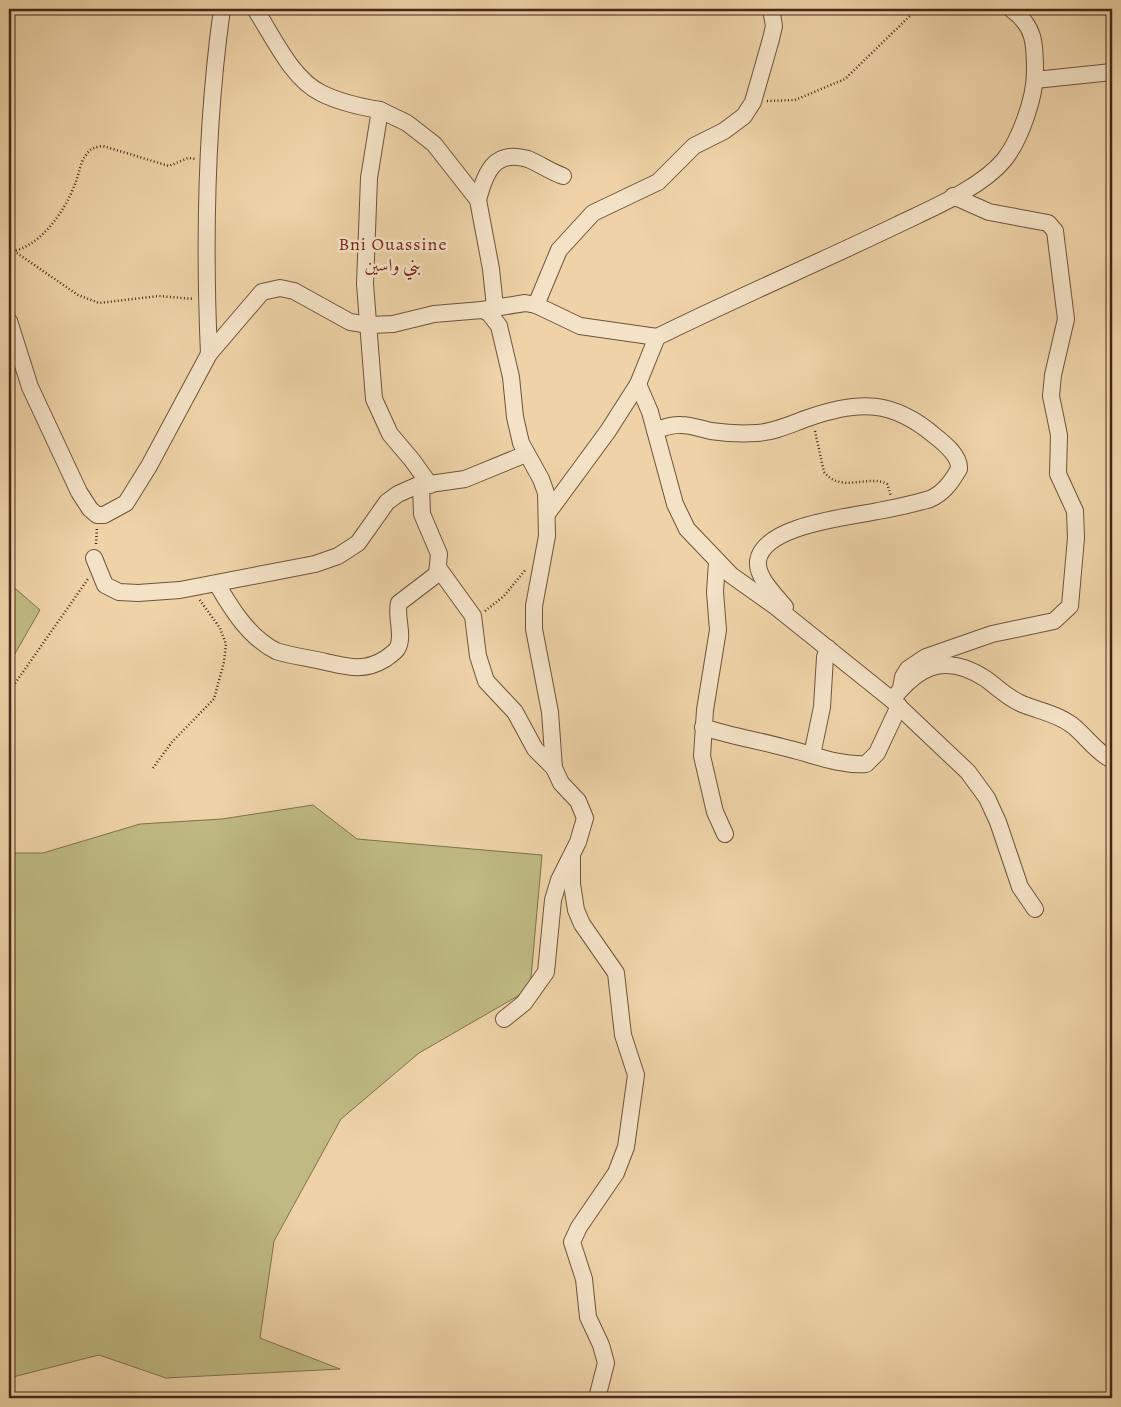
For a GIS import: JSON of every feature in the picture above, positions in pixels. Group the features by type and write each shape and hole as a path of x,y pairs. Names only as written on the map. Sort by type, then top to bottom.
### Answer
{"street":[{"path":"209,354 205,258 214,84 222,9"},
{"path":"255,9 291,64 309,84 320,92 380,110 407,124 434,144 478,200"},
{"path":"536,305 559,250 593,213 658,182 694,146 738,123 754,102 774,26 770,9"},
{"path":"9,321 30,386 79,492 86,504 97,515 104,515 120,508 136,489 209,354 254,299 262,292 274,288 294,291 350,322 370,325 408,322 447,312 488,309 525,303 536,305 580,326 657,337 859,243 953,196 993,170 1004,160 1024,120 1035,80 1035,54 1032,34 1022,17 1011,9"},
{"path":"1035,80 1112,72"},
{"path":"380,110 368,178 365,284 370,325 372,382 377,411 390,434 412,460 425,486 422,514 436,544 439,568 474,619 478,656 486,681 515,712 535,749 554,768 562,783 575,796 584,812 581,832 559,880 553,900 546,972 524,1003 504,1020"},
{"path":"554,768 550,712 533,617 547,536 548,503 541,479 526,454 518,432 511,378 499,326 488,309 491,269 478,200 485,176 496,162 503,158 528,159 563,176"},
{"path":"703,727 733,737 837,762 866,764 877,753 898,698 903,677 915,663 992,634 1054,621 1070,606 1073,594 1072,564 1076,538 1075,511 1058,474 1059,440 1051,396 1053,376 1066,319 1056,231 1048,223 989,212 953,196"},
{"path":"547,514 608,430 638,384 657,337"},
{"path":"638,384 655,430 675,504 687,529 718,562 828,648 898,698 968,772 987,798 998,822 1020,886 1035,909"},
{"path":"655,430 682,424 711,431 755,433 777,430 810,418 855,406 877,406 908,416 948,448 959,465 949,484 937,496 893,508 809,524 774,541 765,548 758,561 761,573 806,631"},
{"path":"94,558 100,578 110,590 138,594 217,584 301,568 338,556 358,543 387,502 398,494 425,486 465,479 526,454"},
{"path":"718,562 714,592 718,630 703,727 702,756 715,812 725,834"},
{"path":"217,584 228,603 246,627 266,645 291,655 344,667 358,668 378,663 397,650 400,636 397,616 399,603 433,578 439,568"},
{"path":"812,755 822,707 825,656 828,648"},
{"path":"898,698 912,677 939,664 953,665 971,670 1021,703 1056,715 1073,726 1096,749 1112,760"},
{"path":"572,854 571,879 576,910 582,924 616,973 623,1035 636,1075 626,1147 620,1164 579,1227 572,1242 584,1279 588,1317 601,1345 606,1363 596,1398"}],"path":[{"path":"754,102 795,100 845,79 916,9"},
{"path":"9,252 37,239 52,223 71,194 85,155 96,147 103,146 169,166 194,158 210,169"},
{"path":"14,251 78,295 99,303 159,296 206,302"},
{"path":"810,418 817,436 824,472 828,477 848,483 883,482 888,487 893,508"},
{"path":"9,692 86,583 94,558 97,515"},
{"path":"474,619 504,596 531,563"},
{"path":"153,768 172,742 214,700 224,662 226,644 224,635 191,588"}],"shaded area":[{"path":"9,583 40,610 9,664"},
{"path":"313,805 357,839 542,855 530,989 419,1053 341,1119 274,1241 260,1338 340,1369 166,1378 99,1355 9,1378 9,853 43,853 140,824 222,819"}],"district":[{"name":"Bni Ouassine بني واسين","path":"393,254"}]}
